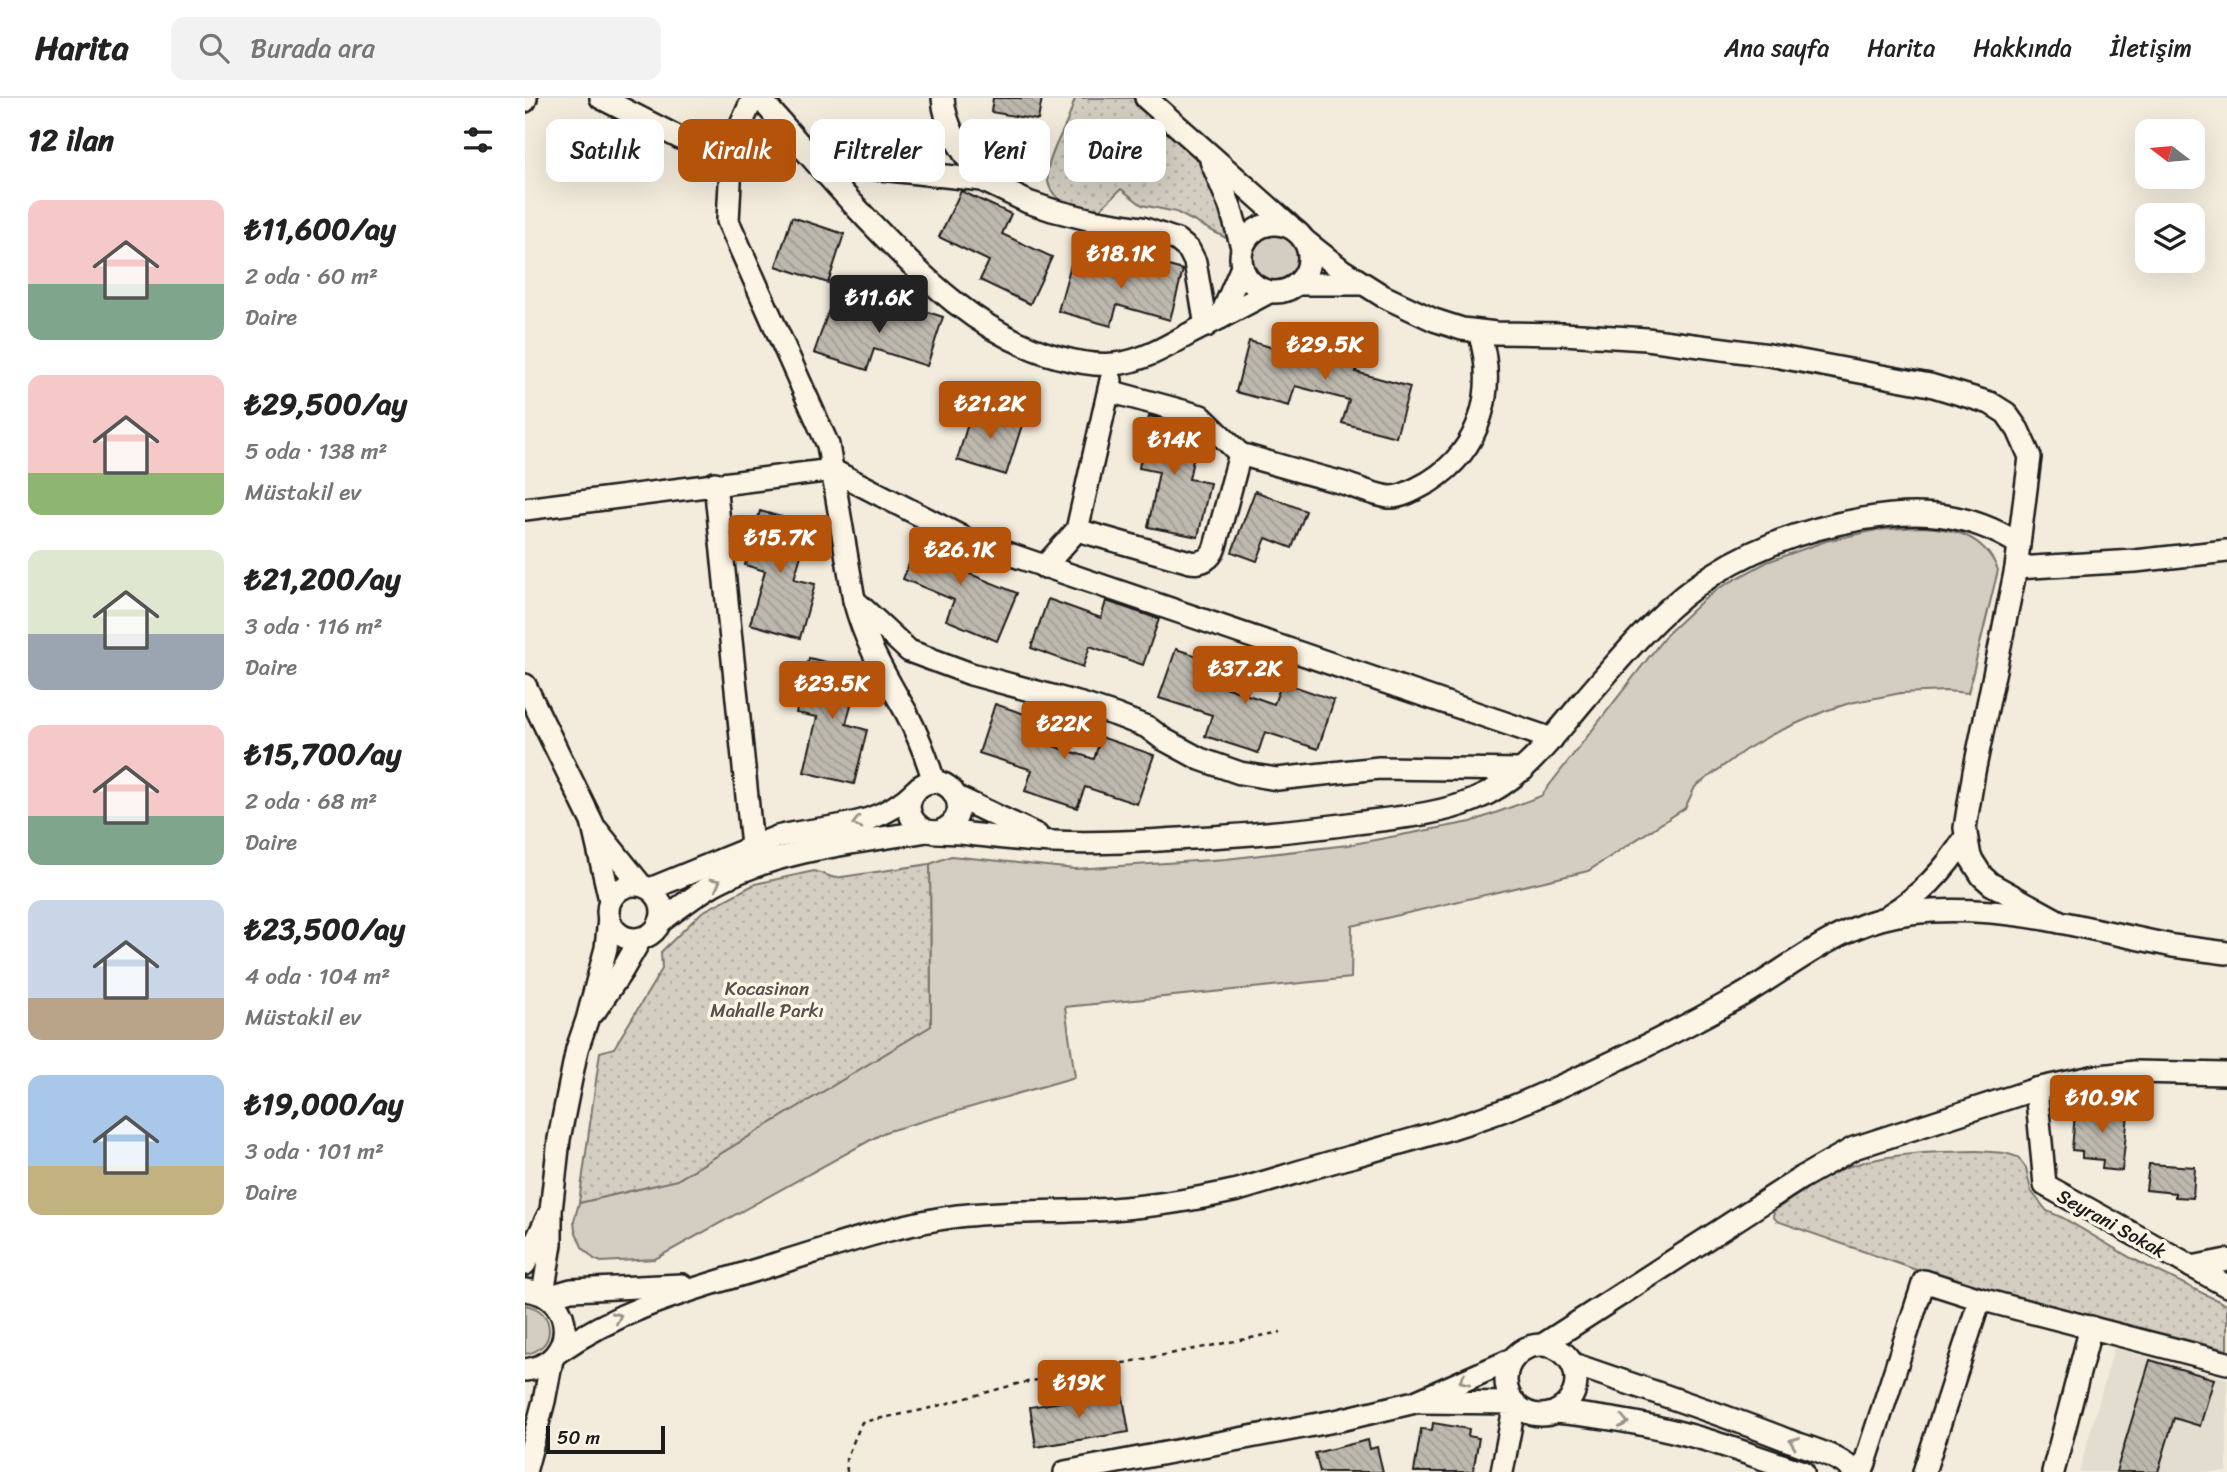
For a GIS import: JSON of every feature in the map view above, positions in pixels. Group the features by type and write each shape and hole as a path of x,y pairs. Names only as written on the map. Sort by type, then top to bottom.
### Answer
{"street":[{"path":"601,98 678,137"},
{"path":"744,119 753,98"},
{"path":"760,98 810,156"},
{"path":"1146,98 1297,233 1362,284 1403,307 1434,320 1479,332 1605,336 1708,345 1850,369 1930,385 1990,403 1999,407 2012,420 2030,457 2016,568 1974,772 1965,838 1947,864 1925,888 1884,918"},
{"path":"937,99 959,143"},
{"path":"1207,153 1230,206 1245,276 1252,284 1269,292"},
{"path":"729,182 728,221 828,445 859,622 872,654 917,736 925,786"},
{"path":"834,182 909,263 969,314 1010,338 1049,355 1084,363 1115,364 1141,358 1154,353 1213,322 1269,292 1289,290 1297,284 1308,268 1308,249 1297,233 1280,224 1261,226 1253,231 1213,322"},
{"path":"986,182 1052,210 1142,228 1184,244 1195,262 1213,322"},
{"path":"1297,284 1362,284"},
{"path":"1109,391 1201,416 1240,454 1391,497 1421,486 1441,473 1458,456 1476,428 1482,413 1487,380 1487,364 1479,332"},
{"path":"1044,567 1077,530 1115,364"},
{"path":"1077,530 1190,562 1205,561 1215,547 1240,454"},
{"path":"525,509 832,470 968,540 1552,739"},
{"path":"715,483 754,856"},
{"path":"538,1293 551,1244 551,1211 568,1088 605,948 609,909 615,893 623,887 646,887 754,856 810,850 934,831 947,828 957,818 957,797 948,786 925,786 911,796 909,810 915,823 934,831 1051,842 1116,843 1239,835 1385,819 1454,807 1501,787 1523,770 1613,667 1676,602 1717,572 1762,548 1854,520 1915,513 1948,515 1976,522 2019,544"},
{"path":"2016,568 2136,561 2227,551"},
{"path":"854,600 909,651 971,674 1116,715 1147,727 1163,740 1200,759 1240,773 1277,779 1379,768 1523,770"},
{"path":"525,685 592,822 646,887 657,896 661,904 660,922"},
{"path":"592,822 609,909 617,932 633,939 641,938 655,929 660,922 701,891 754,856 799,832 849,826 875,818 898,806 925,786"},
{"path":"957,797 1051,842"},
{"path":"1965,838 1975,866 1991,884 2060,922"},
{"path":"525,1370 535,1368 616,1317 705,1284 846,1242 928,1221 990,1213 1125,1208 1206,1197 1447,1130 1524,1102 1642,1049 1739,996 1825,942 1884,918 1916,913 2005,913 2173,946 2227,953"},
{"path":"587,1020 616,981 641,938"},
{"path":"1544,1344 1801,1178 1854,1148 2036,1089 2092,1077 2135,1072 2227,1074"},
{"name":"Seyrani Sokak","path":"2036,1089 2045,1185 2227,1286"},
{"path":"525,1264 551,1211"},
{"path":"2192,1267 2227,1260"},
{"path":"1862,1472 1924,1281 1980,1299 2227,1363"},
{"path":"538,1293 705,1284"},
{"path":"525,1472 555,1355 565,1334 557,1306 538,1293"},
{"path":"1924,1472 1980,1299"},
{"path":"2053,1472 2091,1327"},
{"path":"1544,1344 1556,1347 1566,1354 1573,1364 1576,1386 1573,1396 1556,1412 1534,1415 1515,1403 1509,1394 1507,1370 1521,1351 1532,1345 1544,1344"},
{"path":"1065,1472 1340,1420 1415,1402 1513,1359"},
{"path":"1573,1364 1737,1420 1831,1456 1849,1465 1855,1472"},
{"path":"1415,1402 1515,1403"},
{"path":"1502,1472 1515,1403"},
{"path":"1556,1412 1607,1418 1696,1438 1803,1472"}],"path":[{"path":"847,1472 846,1459 862,1422 923,1410 1030,1381 1281,1332"}],"shaded area":[{"path":"2114,1348 2227,1379 2227,1472 2079,1472"}],"green space":[{"path":"1075,98 1133,98 1155,119 1068,119"},
{"path":"1064,127 1064,182 1166,182 1166,129 1219,179 1239,229 1226,238 1176,212 1142,205 1121,189 1098,211 1074,206 1061,200 1052,192 1048,183 1054,150"},
{"path":"1275,236 1284,237 1291,242 1296,249 1296,267 1291,274 1284,279 1275,280 1266,279 1259,274 1254,267 1253,258 1254,249 1259,242 1266,237"},
{"path":"1918,527 1943,529 1976,541 1992,558 1998,570 1968,693 1901,693 1825,711 1773,734 1745,750 1695,787 1685,808 1588,871 1352,926 1351,978 1065,1007 1075,1077 885,1132 655,1259 601,1262 582,1247 574,1221 579,1203 677,1180 931,1026 930,864 951,856 1075,869 1226,859 1348,845 1471,822 1541,796 1667,634 1719,588 1767,562 1826,541 1877,530"},
{"name":"Kocasinan Mahalle Parkı","path":"930,864 931,1026 677,1180 579,1203 600,1052 614,1048 662,969 661,952 702,912 755,884 814,871 835,878"},
{"path":"1977,1151 2018,1157 2026,1168 2031,1191 2047,1211 2131,1258 2227,1305 2227,1350 1925,1273 1777,1221 1773,1216 1774,1211 1807,1188 1845,1168 1901,1155"},
{"path":"525,1305 543,1314 549,1330 543,1345 525,1354"}],"building":[{"path":"993,98 1042,98 1038,119 991,112"},
{"path":"961,191 1011,214 1002,234 1052,257 1030,304 980,280 989,261 939,237"},
{"path":"792,217 844,234 828,283 776,266"},
{"path":"1131,256 1183,270 1170,320 1117,305 1111,326 1058,311 1072,261 1125,276"},
{"path":"891,300 943,317 927,366 874,349 867,370 814,353 831,304 883,322"},
{"path":"1309,335 1362,351 1356,372 1410,387 1396,437 1342,423 1349,400 1295,386 1289,406 1236,392 1249,341 1303,356"},
{"path":"973,407 1023,422 1006,475 957,460"},
{"path":"1149,416 1194,428 1199,432 1189,479 1210,483 1198,537 1148,527 1159,472 1139,468"},
{"path":"1255,491 1306,511 1292,548 1266,538 1257,561 1232,552"},
{"path":"760,511 810,525 794,579 815,584 800,638 750,624 765,571 745,565"},
{"path":"922,532 972,555 965,572 1017,593 997,641 946,620 954,600 903,579"},
{"path":"1048,599 1101,618 1106,601 1159,619 1143,665 1090,646 1083,667 1031,648"},
{"path":"1176,649 1228,666 1222,686 1274,704 1282,682 1334,700 1318,749 1265,732 1258,753 1205,736 1212,715 1159,698"},
{"path":"809,658 860,670 846,724 867,730 854,784 804,772 817,717 796,713"},
{"path":"995,704 1048,722 1041,742 1094,759 1101,737 1154,755 1137,804 1085,787 1077,808 1025,791 1032,770 979,753"},
{"path":"2108,1103 2129,1105 2122,1171 2102,1169 2103,1160 2082,1158 2082,1151 2072,1150 2075,1112 2086,1113 2087,1107 2108,1109"},
{"path":"2149,1164 2195,1167 2193,1198 2146,1190"},
{"path":"2150,1360 2214,1379 2200,1426 2174,1418 2158,1472 2116,1472"},
{"path":"1122,1392 1129,1432 1036,1447 1030,1407"},
{"path":"1433,1423 1469,1429 1468,1436 1479,1438 1473,1472 1414,1472 1421,1429 1432,1430"},
{"path":"1368,1440 1370,1449 1377,1447 1383,1472 1320,1472 1315,1453"}]}
